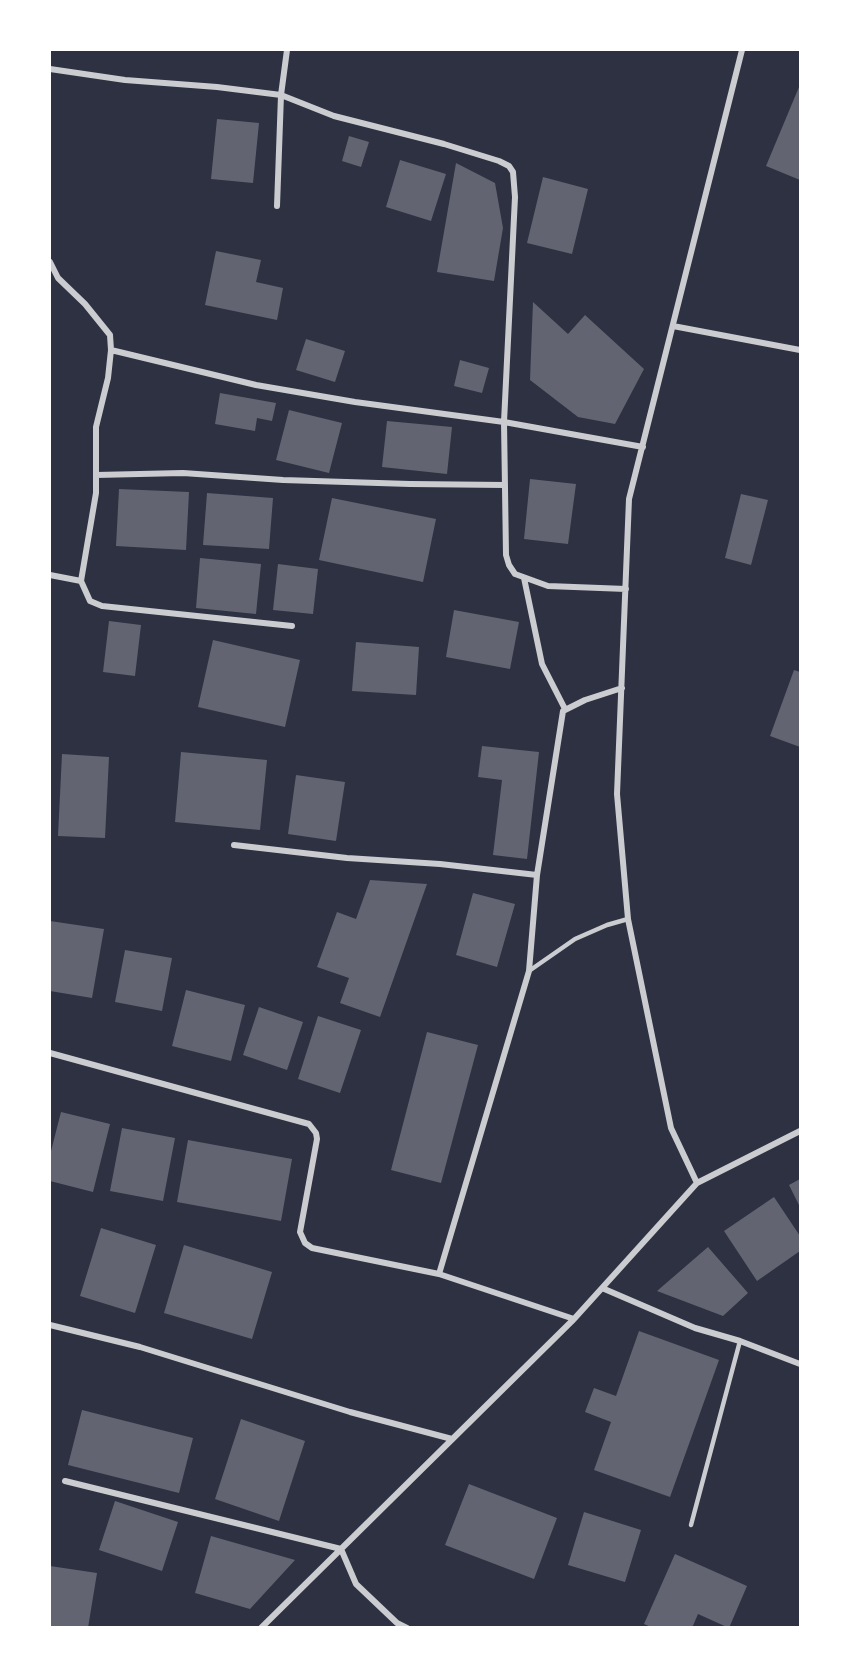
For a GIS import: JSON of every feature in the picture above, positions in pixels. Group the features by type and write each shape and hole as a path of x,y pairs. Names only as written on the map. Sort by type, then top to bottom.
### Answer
{"street":[{"path":"277,206 281,95 287,50"},
{"path":"697,1183 671,1128 628,919 617,794 629,499 742,50"},
{"path":"50,69 125,80 217,87 281,95 334,116 444,144 499,161 508,166 513,172 515,197 504,422 506,555 509,566 515,574 548,586 626,589"},
{"path":"50,262 58,278 85,304 110,335 108,378 96,427 96,493 81,581 90,601 102,606 292,626"},
{"path":"673,326 801,350"},
{"path":"111,350 256,385 355,402 504,422 643,447"},
{"path":"96,475 183,473 364,483 506,485"},
{"path":"50,574 81,581"},
{"path":"524,578 542,664 565,709"},
{"path":"439,1274 529,971 537,875 561,715 565,709 622,688"},
{"path":"234,845 347,858 440,864 537,875"},
{"path":"50,1053 309,1124 316,1133 317,1140 300,1232 305,1243 312,1248 439,1274 574,1319"},
{"path":"261,1628 574,1319 697,1183 801,1131"},
{"path":"602,1288 695,1328 740,1341 801,1364"},
{"path":"50,1324 140,1347 350,1412 452,1439"},
{"path":"65,1481 341,1549"},
{"path":"341,1549 356,1584 397,1623 407,1628"}],"lane":[{"path":"529,971 575,939 607,925 628,919"},
{"path":"691,1525 740,1341"}],"building":[{"path":"800,88 800,180 766,166"},
{"path":"217,119 259,123 253,183 211,179"},
{"path":"349,136 369,142 361,167 342,161"},
{"path":"400,160 446,174 431,221 386,207"},
{"path":"456,163 495,183 503,228 494,281 437,272"},
{"path":"543,177 588,189 572,254 527,243"},
{"path":"216,251 261,260 256,282 283,288 277,320 205,305"},
{"path":"533,302 568,334 585,315 644,369 615,424 578,417 530,380"},
{"path":"306,339 345,351 335,382 296,370"},
{"path":"460,360 489,368 482,393 454,386"},
{"path":"220,393 276,403 272,421 257,418 255,431 215,424"},
{"path":"289,410 342,423 329,473 276,460"},
{"path":"387,421 452,427 447,474 382,467"},
{"path":"530,479 576,484 568,544 524,539"},
{"path":"119,489 189,492 186,550 116,546"},
{"path":"207,493 273,498 269,549 203,545"},
{"path":"741,494 768,500 751,565 725,558"},
{"path":"332,498 436,519 423,582 319,560"},
{"path":"200,558 261,564 256,614 196,608"},
{"path":"278,564 318,569 313,614 273,610"},
{"path":"454,610 519,622 510,669 446,657"},
{"path":"109,621 141,625 135,676 103,672"},
{"path":"213,640 300,660 285,727 198,707"},
{"path":"356,642 419,647 416,695 352,691"},
{"path":"794,670 800,672 800,747 770,736"},
{"path":"482,746 539,752 527,859 493,855 502,780 478,777"},
{"path":"181,752 267,760 260,830 175,822"},
{"path":"62,754 109,757 105,838 58,836"},
{"path":"296,775 345,782 336,841 288,834"},
{"path":"370,880 427,884 380,1017 340,1003 349,978 317,967 337,912 356,919"},
{"path":"473,893 515,904 497,967 456,955"},
{"path":"50,921 104,929 92,998 50,991"},
{"path":"125,950 172,958 162,1011 115,1002"},
{"path":"186,990 245,1005 231,1061 172,1046"},
{"path":"259,1007 303,1022 287,1070 243,1055"},
{"path":"318,1016 361,1030 340,1093 298,1079"},
{"path":"427,1032 478,1045 441,1183 391,1170"},
{"path":"61,1112 110,1124 93,1192 50,1181 50,1155"},
{"path":"122,1128 175,1138 163,1201 110,1191"},
{"path":"188,1140 292,1159 281,1221 177,1202"},
{"path":"800,1179 800,1207 789,1185"},
{"path":"774,1197 800,1236 800,1251 757,1281 724,1231"},
{"path":"101,1228 156,1245 135,1313 80,1296"},
{"path":"184,1245 272,1272 252,1339 164,1313"},
{"path":"708,1247 748,1293 723,1316 657,1291"},
{"path":"639,1331 719,1360 670,1497 594,1470 611,1422 585,1412 594,1388 616,1396"},
{"path":"82,1410 193,1438 179,1493 68,1465"},
{"path":"241,1419 305,1441 279,1521 215,1499"},
{"path":"469,1484 557,1518 534,1579 445,1545"},
{"path":"115,1501 178,1522 162,1571 99,1550"},
{"path":"584,1512 641,1530 625,1582 568,1565"},
{"path":"211,1536 295,1560 250,1609 195,1593"},
{"path":"675,1554 747,1586 729,1628 698,1614 692,1628 653,1628 644,1624"},
{"path":"50,1566 97,1573 88,1628 50,1628"}]}
